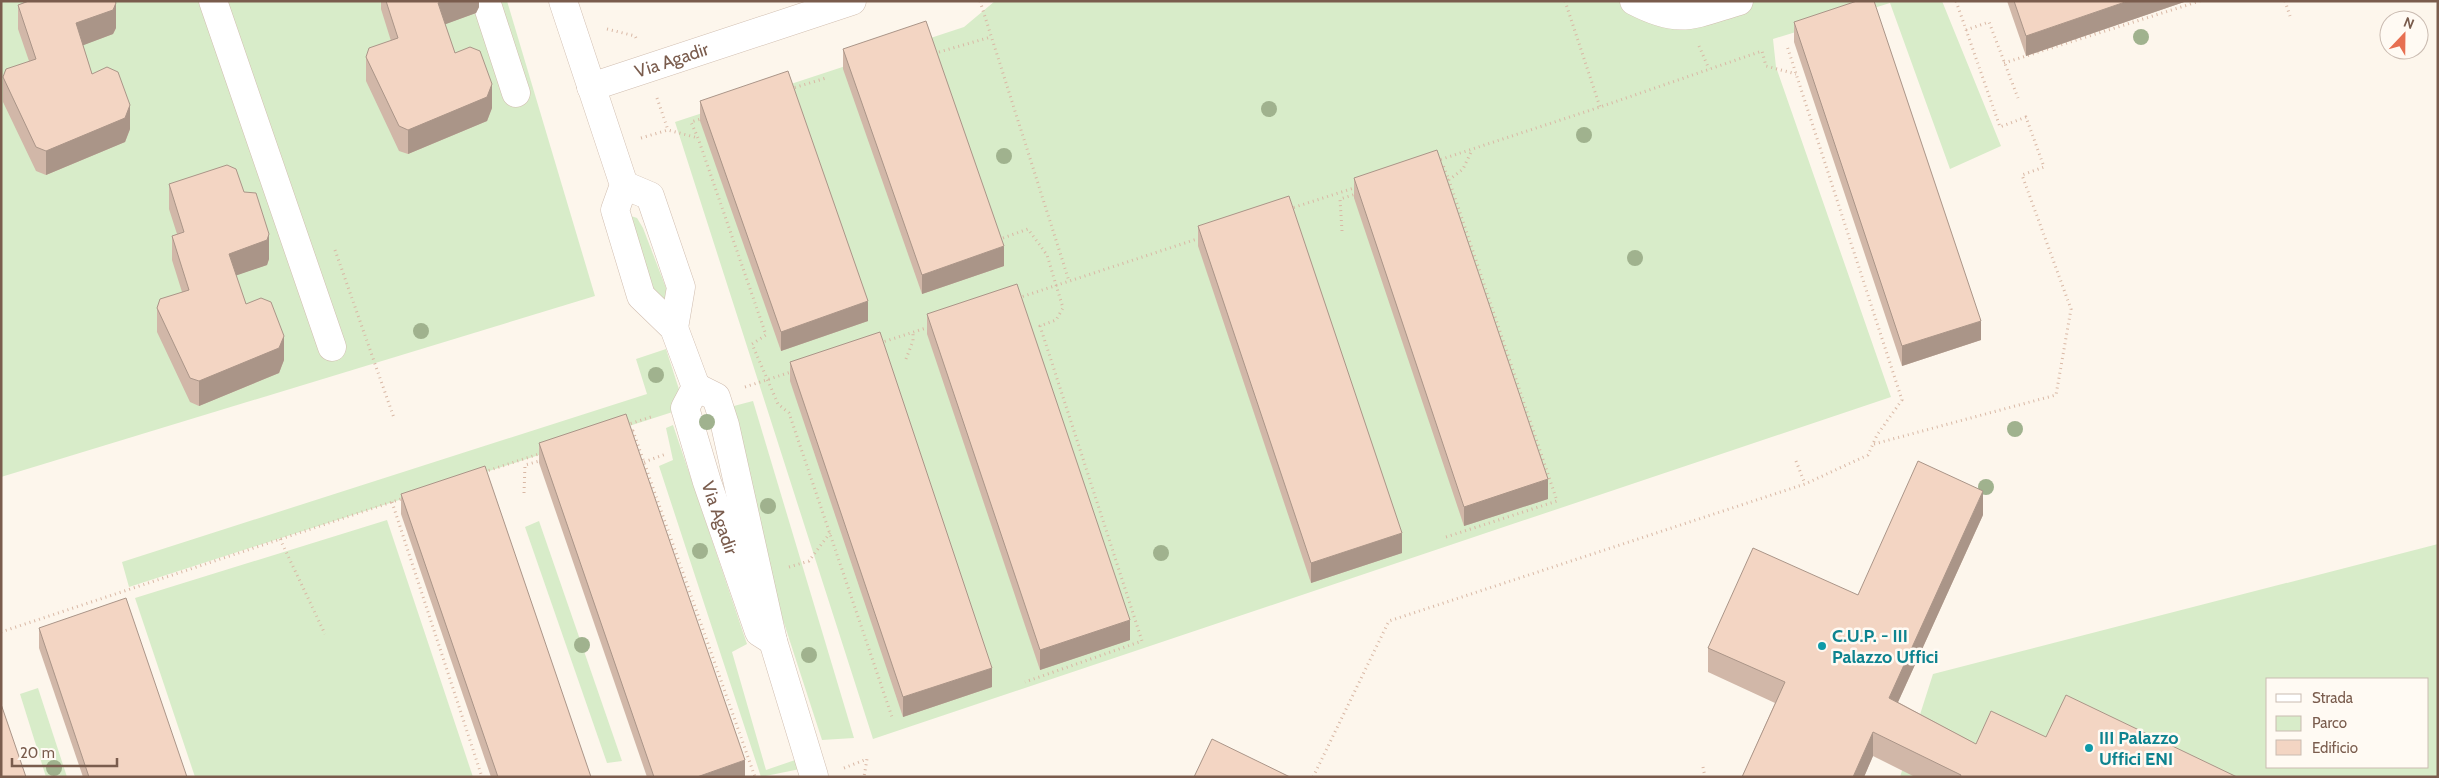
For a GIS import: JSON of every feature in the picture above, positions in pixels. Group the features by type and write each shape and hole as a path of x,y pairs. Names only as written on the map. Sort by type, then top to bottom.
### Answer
{"street":[{"path":"213,1 332,347"},
{"path":"486,1 516,93"},
{"path":"563,1 624,185 650,196 681,287 674,328"},
{"name":"Via Agadir","path":"591,87 852,1"},
{"path":"1634,1 1651,10 1669,16 1687,17 1740,1"},
{"name":"Via Agadir","path":"624,185 615,210 641,296 674,328 699,397 727,434 773,641 814,776"}],"path":[{"path":"980,1 1069,281"},
{"path":"1565,1 1600,108"},
{"path":"1873,444 2056,396 2071,309 2022,175 2044,167 2026,117 2000,127 1956,1"},
{"path":"2004,63 2200,1"},
{"path":"2285,1 2290,16"},
{"path":"1966,30 1989,22 2018,98"},
{"path":"939,52 991,37"},
{"path":"1313,777 1389,622 1805,484 1868,455 1877,435 1902,400 1787,46"},
{"path":"1435,161 1600,108 1762,51 1766,66 1796,74"},
{"path":"784,91 826,78"},
{"path":"655,92 668,130 698,138"},
{"path":"709,116 691,122 766,335 752,344 778,404 789,413 893,720"},
{"path":"1449,180 1463,168 1472,149"},
{"path":"1434,168 1443,166 1449,180 1557,502 1446,537"},
{"path":"1285,210 1360,186"},
{"path":"1342,231 1340,199 1358,193"},
{"path":"1003,238 1028,229 1047,255 1063,308 1056,320 1040,326 1142,641 1025,682"},
{"path":"1011,300 1201,238"},
{"path":"877,344 931,326"},
{"path":"906,359 913,341 913,332"},
{"path":"618,428 655,416 699,397 768,380 796,370"},
{"path":"655,416 658,425"},
{"path":"624,434 633,431 755,777"},
{"path":"477,474 552,450"},
{"path":"644,462 667,453"},
{"path":"524,493 525,465 552,457"},
{"path":"1796,461 1805,484"},
{"path":"1,632 411,496"},
{"path":"392,502 482,777"},
{"path":"809,561 830,533"},
{"path":"280,539 325,634"},
{"path":"864,777 867,759"},
{"path":"1703,767 1705,777"}],"green space":[{"path":"1,1 507,1 595,296 1,477"},
{"path":"995,1 1942,1 2001,146 1950,169 1890,3 1773,39 1776,67 1891,397 873,739 675,122 964,27"},
{"path":"631,216 637,218 643,228 671,301 668,311 655,298"},
{"path":"666,349 685,408 129,587 122,562 647,394 636,359"},
{"path":"753,401 854,738 822,740 771,583 730,407"},
{"path":"673,425 747,644 732,652 766,770 798,759 800,769 761,777 659,466 673,460 666,428"},
{"path":"387,520 473,777 195,777 135,598"},
{"path":"539,521 622,761 607,763 525,527"},
{"path":"2438,544 2438,777 1900,777 1933,674"},
{"path":"38,688 67,777 46,777 20,694"}],"building":[{"path":"29,1 115,1 113,10 76,23 92,74 107,67 118,72 130,105 125,118 46,151 36,147 3,77 6,69 36,59 18,5"},
{"path":"386,1 442,1 438,3 455,53 470,47 480,51 492,84 487,97 408,130 399,126 366,57 369,48 398,38"},
{"path":"1857,1 1874,1 1981,321 1902,346 1794,22"},
{"path":"2014,1 2128,1 2026,36"},
{"path":"926,21 1004,246 922,275 843,49"},
{"path":"788,71 868,301 781,332 700,101"},
{"path":"1437,150 1548,479 1464,507 1354,178"},
{"path":"227,165 236,169 244,192 256,193 269,234 267,240 229,254 246,304 261,298 271,302 284,336 279,348 199,381 190,378 157,308 160,299 189,290 172,236 184,232 169,184"},
{"path":"1289,196 1402,533 1311,563 1198,226"},
{"path":"1017,284 1130,620 1040,650 927,314"},
{"path":"880,332 992,668 903,697 790,362"},
{"path":"626,414 745,760 697,777 654,777 539,443"},
{"path":"1918,461 1983,491 1889,698 1976,744 1991,711 2046,737 2066,695 2237,777 1960,777 1961,775 1873,732 1853,777 1742,777 1785,682 1708,648 1753,548 1858,595"},
{"path":"485,466 591,777 498,777 401,494"},
{"path":"126,598 187,777 89,777 39,628"},
{"path":"1,704 26,777 1,777"},
{"path":"1212,739 1290,777 1194,777"}],"place":[{"name":"C.U.P. - III Palazzo Uffici","path":"1822,646"},
{"name":"III Palazzo Uffici ENI","path":"2089,748"}]}
